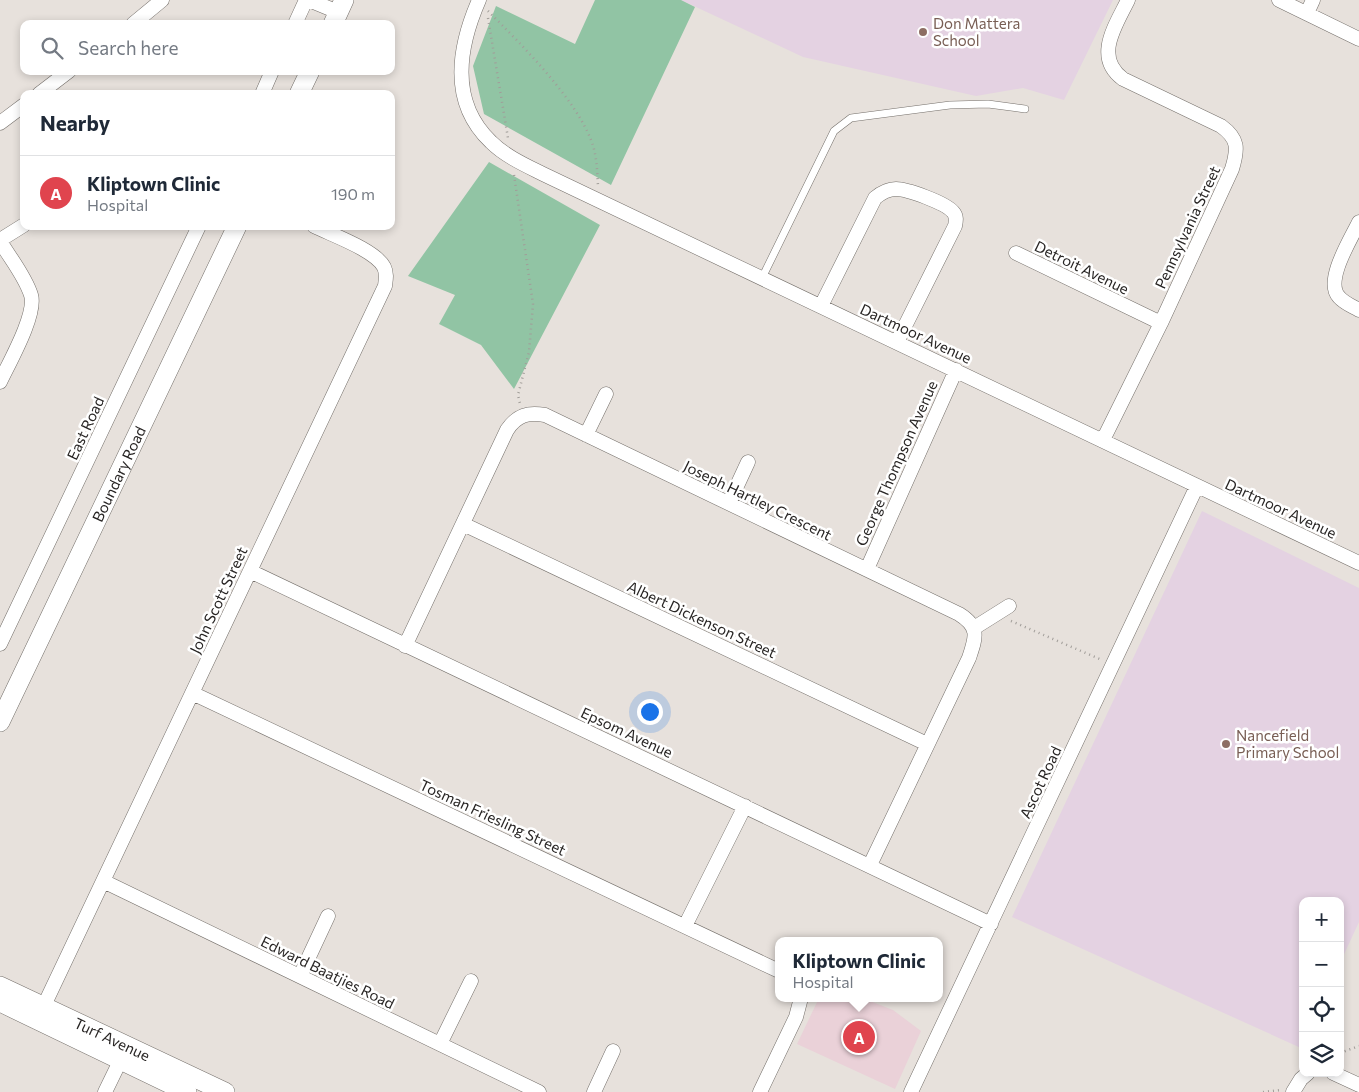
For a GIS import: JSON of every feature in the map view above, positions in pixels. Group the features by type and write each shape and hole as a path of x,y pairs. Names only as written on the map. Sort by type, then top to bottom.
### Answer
{"street":[{"path":"138,20 162,0"},
{"path":"297,20 307,0 338,12"},
{"name":"Dartmoor Avenue","path":"479,0 467,30 462,56 462,84 472,116 491,142 510,156 598,200 1359,563"},
{"name":"Pennsylvania Street","path":"1103,440 1232,169 1236,151 1232,136 1221,126 1123,79 1116,73 1111,65 1108,49 1110,39 1128,0"},
{"path":"1279,0 1310,6 1359,39"},
{"path":"44,90 65,75"},
{"path":"264,90 270,75"},
{"path":"301,90 308,75"},
{"path":"0,123 20,108"},
{"path":"821,306 875,198 886,190 897,189 943,205 953,211 956,216 954,226 897,342"},
{"path":"1359,222 1336,271 1334,282 1334,288 1340,298 1359,310"},
{"path":"0,382 28,322 33,304 28,288 0,240 20,228"},
{"name":"East Road","path":"0,644 197,230"},
{"name":"Boundary Road","path":"0,722 235,230"},
{"name":"John Scott Street","path":"40,1013 385,286 387,275 385,268 373,254 322,230"},
{"name":"Detroit Avenue","path":"1016,253 1160,323"},
{"name":"George Thompson Avenue","path":"867,569 956,370"},
{"path":"586,435 606,394"},
{"path":"405,646 507,430 512,422 523,415"},
{"name":"Joseph Hartley Crescent","path":"523,415 545,415 960,614 974,628"},
{"path":"729,503 748,462"},
{"name":"Ascot Road","path":"911,1092 1198,486"},
{"name":"Albert Dickenson Street","path":"463,524 927,744"},
{"name":"Epsom Avenue","path":"250,571 991,924"},
{"path":"870,865 969,658 975,637 974,628 1009,606"},
{"name":"Tosman Friesling Street","path":"192,693 775,968"},
{"path":"685,926 745,806"},
{"name":"Edward Baatjies Road","path":"103,881 539,1092"},
{"path":"300,976 328,916"},
{"path":"440,1044 471,981"},
{"name":"Turf Avenue","path":"0,986 40,1013 124,1053 225,1092"},
{"name":"Turf Avenue","path":"0,1002 40,1013"},
{"path":"760,1092 796,1017 800,1002"},
{"path":"594,1092 613,1051"},
{"path":"105,1092 124,1053"},
{"name":"Turf Avenue","path":"124,1053 187,1092"},
{"path":"1293,1092 1303,1077"},
{"path":"1342,1077 1359,1085"}],"lane":[{"path":"762,278 834,131 851,118 950,105 988,104 1025,109"}],"path":[{"path":"523,415 518,395 529,352 533,304 520,210 486,9 536,62 579,117 591,141 597,164 598,200"},
{"path":"996,614 1104,660"},
{"path":"1344,1052 1359,1046"}],"shaded area":[{"name":"Don Mattera School","path":"681,0 1113,0 1064,100 1023,88 976,96 803,57"},
{"name":"Nancefield Primary School","path":"1202,511 1359,588 1359,922 1344,954 1344,897 1299,897 1299,1047 1012,917"},
{"path":"817,1002 873,1002 893,1010 921,1031 895,1089 797,1044"}],"green space":[{"path":"595,0 681,0 695,7 611,185 484,114 473,66 496,6 575,44"},
{"path":"489,162 600,225 514,389 481,345 439,324 455,295 408,276"}],"place":[{"name":"Don Mattera School","path":"923,32"},
{"name":"Nancefield Primary School","path":"1226,744"},
{"name":"Kliptown Clinic","path":"859,1037"}]}
